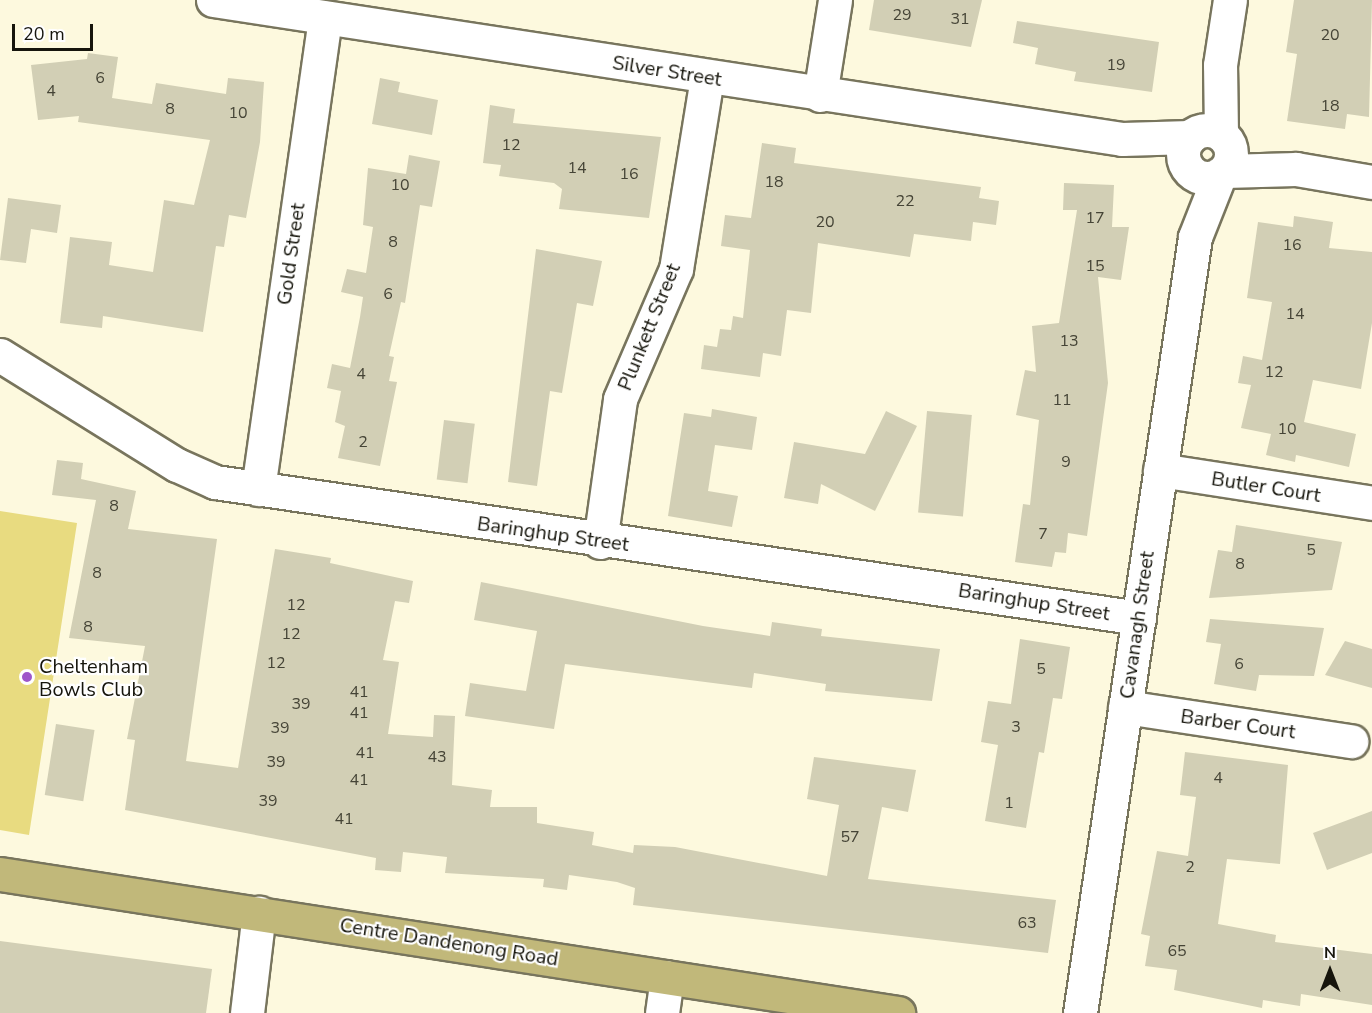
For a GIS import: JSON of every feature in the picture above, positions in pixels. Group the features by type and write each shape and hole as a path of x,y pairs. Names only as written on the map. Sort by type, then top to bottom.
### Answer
{"main road":[{"name":"Centre Dandenong Road","path":"0,874 898,1013"}],"street":[{"name":"Silver Street","path":"213,0 820,95 1122,139 1372,182"},
{"path":"820,95 834,0"},
{"name":"Cavanagh Street","path":"1080,1013 1230,0"},
{"name":"Gold Street","path":"258,489 325,18"},
{"name":"Plunkett Street","path":"600,542 620,399 676,269 707,77"},
{"name":"Baringhup Street","path":"0,355 187,471 258,489 600,542 1138,618"},
{"name":"Butler Court","path":"1160,470 1372,503"},
{"name":"Barber Court","path":"1125,707 1351,741"},
{"path":"247,1013 259,913"},
{"path":"662,1013 667,977"}],"shaded area":[{"name":"Cheltenham Bowls Club","path":"0,511 77,523 29,835 0,830"}],"building":[{"path":"874,0 982,0 971,47 869,30"},
{"path":"1294,0 1372,0 1369,117 1347,114 1345,129 1287,121 1297,54 1286,52"},
{"path":"1017,21 1159,42 1152,92 1074,81 1076,72 1035,64 1038,48 1013,43"},
{"path":"88,53 118,57 112,98 152,104 156,83 226,94 228,78 264,82 260,142 246,218 229,215 224,247 216,246 203,332 103,316 102,328 60,323 70,237 112,242 109,265 153,272 164,200 194,205 210,140 78,122 79,116 38,120 31,65 87,59"},
{"path":"380,78 400,82 398,92 438,100 432,135 372,124"},
{"path":"490,105 515,109 513,123 661,137 649,218 559,209 562,189 554,183 499,176 501,165 483,163"},
{"path":"762,143 796,148 794,163 981,187 979,198 999,201 996,225 973,222 971,241 914,234 910,257 818,243 811,313 787,310 781,356 763,353 760,377 701,369 704,345 717,347 720,329 731,330 733,316 743,318 750,250 721,246 725,215 751,218"},
{"path":"409,155 440,161 432,207 420,205 405,303 401,302 389,356 394,357 389,381 397,382 380,466 338,458 345,426 335,422 341,391 327,388 332,364 350,368 360,317 363,297 341,292 347,269 366,273 373,227 363,225 368,168 406,174"},
{"path":"1064,183 1114,185 1112,227 1129,227 1121,280 1098,277 1108,383 1087,536 1068,533 1066,553 1055,552 1052,567 1015,562 1023,504 1030,505 1039,420 1016,415 1025,370 1036,372 1032,326 1059,323 1077,210 1063,210"},
{"path":"8,198 61,205 57,233 31,229 26,263 0,260"},
{"path":"1294,216 1333,222 1329,248 1372,252 1372,323 1361,389 1313,380 1304,422 1356,434 1349,467 1296,455 1295,462 1266,455 1271,434 1241,428 1251,385 1238,383 1243,356 1262,360 1272,302 1247,298 1258,222 1293,227"},
{"path":"536,249 602,261 593,306 577,303 562,393 550,391 537,486 508,482"},
{"path":"712,409 757,417 752,450 715,445 708,491 738,496 732,527 668,516 684,413 711,417"},
{"path":"886,411 917,426 875,511 821,484 818,504 784,498 794,442 865,454"},
{"path":"927,411 972,415 963,517 918,513"},
{"path":"444,420 475,424 467,483 437,480"},
{"path":"57,460 83,463 81,479 136,491 128,529 217,539 186,761 238,768 275,549 331,558 330,563 413,581 409,603 395,601 383,660 399,662 388,734 433,737 434,715 455,716 452,785 492,790 490,807 537,807 537,823 594,832 592,845 633,853 634,845 675,847 827,876 839,805 807,799 814,757 916,770 908,812 882,807 868,879 1056,900 1048,953 633,905 635,888 617,882 569,875 567,890 543,887 544,879 445,873 447,857 403,852 401,872 375,870 376,858 125,810 135,740 127,739 145,646 69,638 96,500 52,495"},
{"path":"1236,525 1342,542 1332,590 1209,598 1218,550 1232,552"},
{"path":"481,582 703,626 770,636 772,622 822,629 821,636 940,649 932,701 825,691 826,684 754,673 752,688 565,664 554,729 465,716 470,683 526,691 537,631 474,620"},
{"path":"1210,619 1324,628 1314,676 1259,675 1256,691 1214,684 1221,644 1206,642"},
{"path":"1020,639 1070,647 1062,699 1053,698 1044,753 1039,752 1026,828 985,821 998,745 981,742 988,701 1011,704"},
{"path":"1345,641 1372,649 1372,688 1325,675"},
{"path":"56,724 95,730 83,801 45,795"},
{"path":"1185,752 1288,765 1280,864 1227,859 1218,924 1276,935 1275,942 1372,954 1372,1005 1301,994 1300,1006 1263,1000 1262,1008 1174,990 1177,970 1145,966 1150,936 1141,934 1157,851 1188,856 1196,797 1180,795"},
{"path":"1372,811 1372,853 1327,870 1313,833"},
{"path":"0,941 212,969 206,1013 0,1013"}],"place":[{"name":"Cheltenham Bowls Club","path":"27,677"}]}
